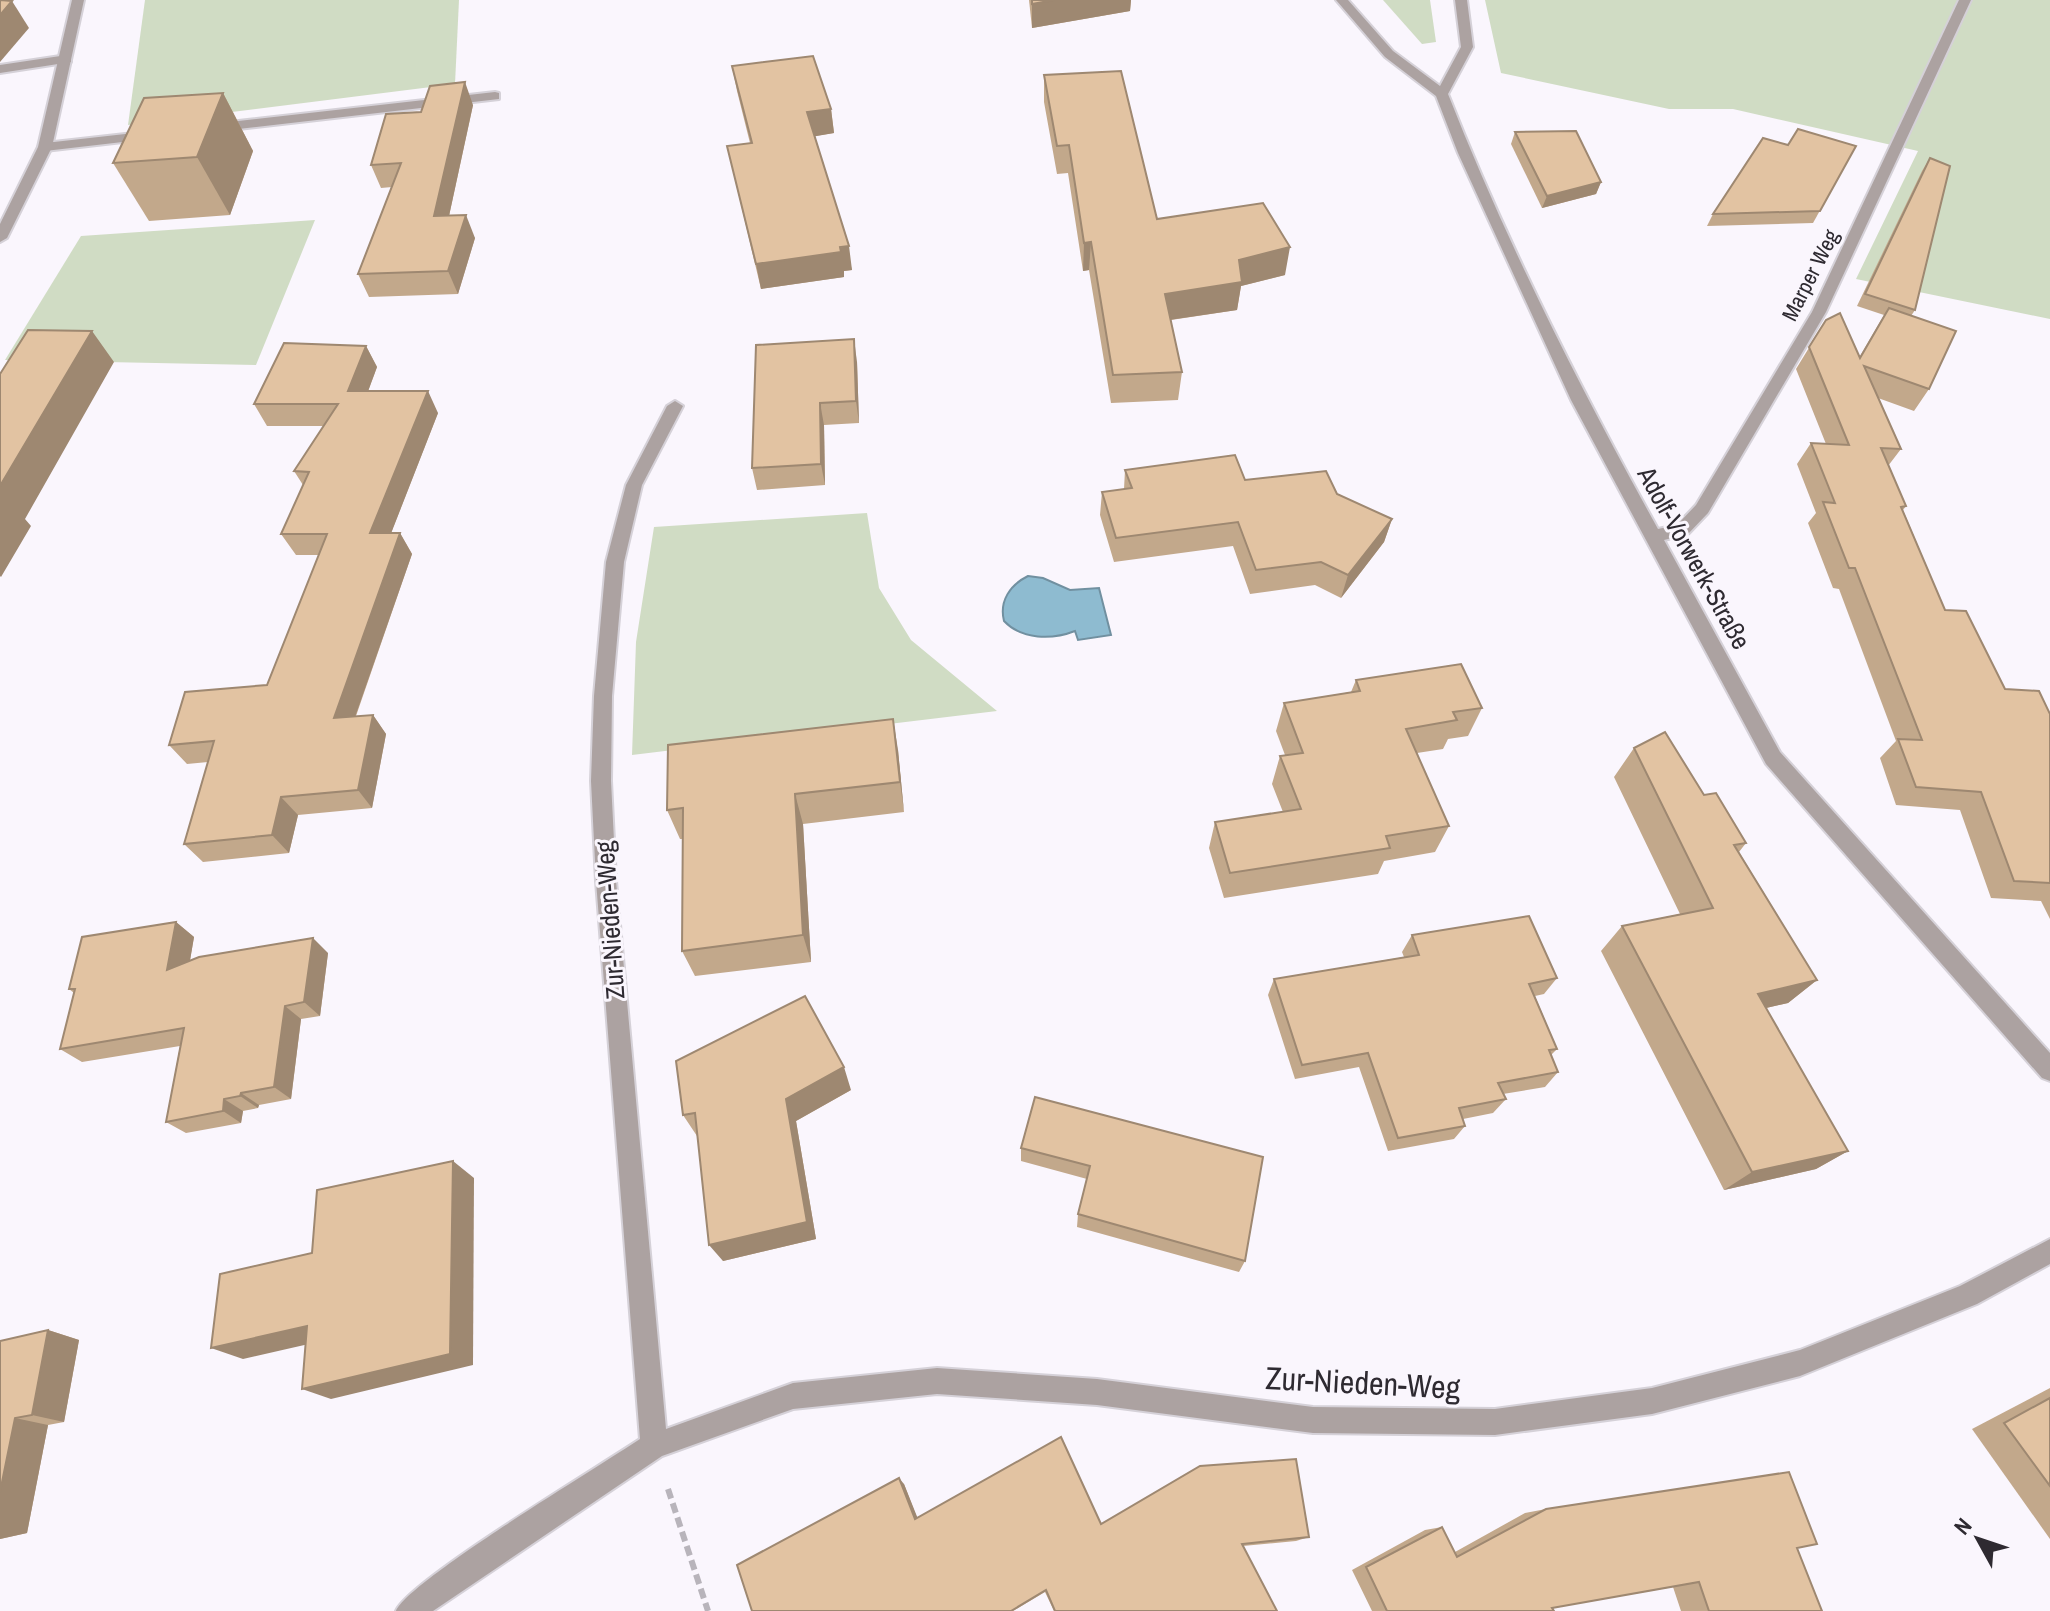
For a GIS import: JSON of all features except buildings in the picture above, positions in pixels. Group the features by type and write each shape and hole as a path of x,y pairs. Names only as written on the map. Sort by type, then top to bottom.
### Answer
{"street":[{"path":"0,238 45,147 78,0"},
{"path":"1342,0 1389,54 1442,94 1467,47 1461,0"},
{"name":"Marper Weg","path":"1654,536 1682,530 1702,509 1819,312 1965,0"},
{"path":"0,69 67,59"},
{"name":"Adolf-Vorwerk-Straße","path":"1442,94 1465,153 1579,400 1773,758 2050,1070"},
{"path":"200,129 495,96"},
{"path":"45,147 169,133"},
{"name":"Zur-Nieden-Weg","path":"654,1446 606,881 603,696 615,562 634,485 675,406"},
{"name":"Zur-Nieden-Weg","path":"410,1611 443,1585 654,1446 793,1396 937,1381 1097,1392 1313,1420 1495,1422 1652,1401 1800,1363 1968,1295 2050,1251"}],"path":[{"path":"654,1446 708,1611"}],"green space":[{"path":"145,0 459,0 455,84 128,125"},
{"path":"1383,0 1430,0 1436,42 1422,44"},
{"path":"1485,0 2050,0 2050,319 1856,279 1918,151 1733,109 1669,109 1501,73"},
{"path":"315,220 256,365 5,360 81,236"},
{"path":"867,513 879,588 911,640 997,711 632,755 636,642 654,527"}],"water":[{"path":"1028,576 1043,578 1070,590 1099,588 1111,635 1078,640 1075,631 1057,636 1038,636 1011,627 1004,621 1005,600 1011,589"}]}
